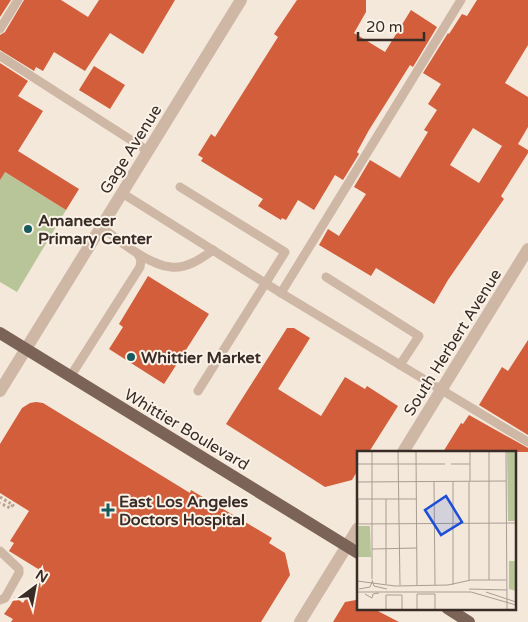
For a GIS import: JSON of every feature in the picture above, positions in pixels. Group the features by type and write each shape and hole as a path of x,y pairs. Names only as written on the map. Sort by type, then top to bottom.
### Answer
{"main road":[{"name":"Whittier Boulevard","path":"0,333 353,549"},
{"path":"450,610 470,622"}],"street":[{"name":"Gage Avenue","path":"0,391 241,0"},
{"name":"South Herbert Avenue","path":"404,451 528,249"},
{"path":"300,622 353,549 357,532"}],"lane":[{"path":"0,29 18,0"},
{"path":"281,293 461,0"},
{"path":"0,56 148,151"},
{"path":"180,188 285,252 198,390"},
{"path":"122,193 281,293 528,442"},
{"path":"101,227 138,254 173,268 199,260 213,250"},
{"path":"70,376 140,267 141,260 138,254"},
{"path":"326,277 419,336 400,365"},
{"path":"0,551 19,569 19,574 5,598 0,600"}],"path":[{"path":"0,497 13,505 10,508 0,503"}],"green space":[{"path":"0,169 66,210 17,292 0,282"}],"building":[{"path":"0,0 11,0 0,17"},
{"path":"24,0 61,0 88,17 99,0 175,0 143,54 110,33 85,71 54,52 43,71 36,67 34,71 0,50 0,35 5,32"},
{"path":"297,0 366,0 366,12 354,33 385,52 411,10 437,27 413,67 410,65 369,130 357,152 359,154 343,180 335,175 314,210 298,200 286,220 282,218 281,220 258,206 263,199 201,161 203,158 198,155 211,134 215,137 278,37 274,34"},
{"path":"477,0 528,0 528,45 505,83 528,97 528,127 518,144 528,150 528,153 501,196 504,199 448,280 434,304 376,268 371,276 319,245 328,229 339,236 366,194 354,187 370,160 400,178 428,132 424,130 437,110 428,104 441,84 423,73 462,14 467,16","holes":["473,128 502,146 479,183 450,165"]},
{"path":"0,63 28,81 18,96 43,111 18,151 79,189 66,210 5,172 0,180"},
{"path":"94,66 125,85 110,109 79,90"},
{"path":"148,276 209,314 164,384 109,349 123,327 119,324"},
{"path":"287,328 294,328 310,338 278,389 321,416 345,377 365,389 367,386 398,406 370,451 357,451 357,472 352,480 325,487 226,424"},
{"path":"528,340 528,435 479,405 502,367 508,371"},
{"name":"East Los Angeles Doctors Hospital","path":"36,402 43,403 190,493 191,490 272,538 269,543 285,553 290,575 261,622 11,622 13,619 4,614 15,597 23,603 43,572 9,551 14,543 10,541 29,511 0,493 0,444 22,408"},
{"path":"469,415 528,448 528,452 444,451 461,423 463,424"},
{"path":"356,600 357,610 376,610 399,622 333,622 345,602"}],"place":[{"name":"Amanecer Primary Center","path":"28,229"},
{"name":"Whittier Market","path":"131,357"},
{"name":"East Los Angeles Doctors Hospital","path":"108,510"}]}
